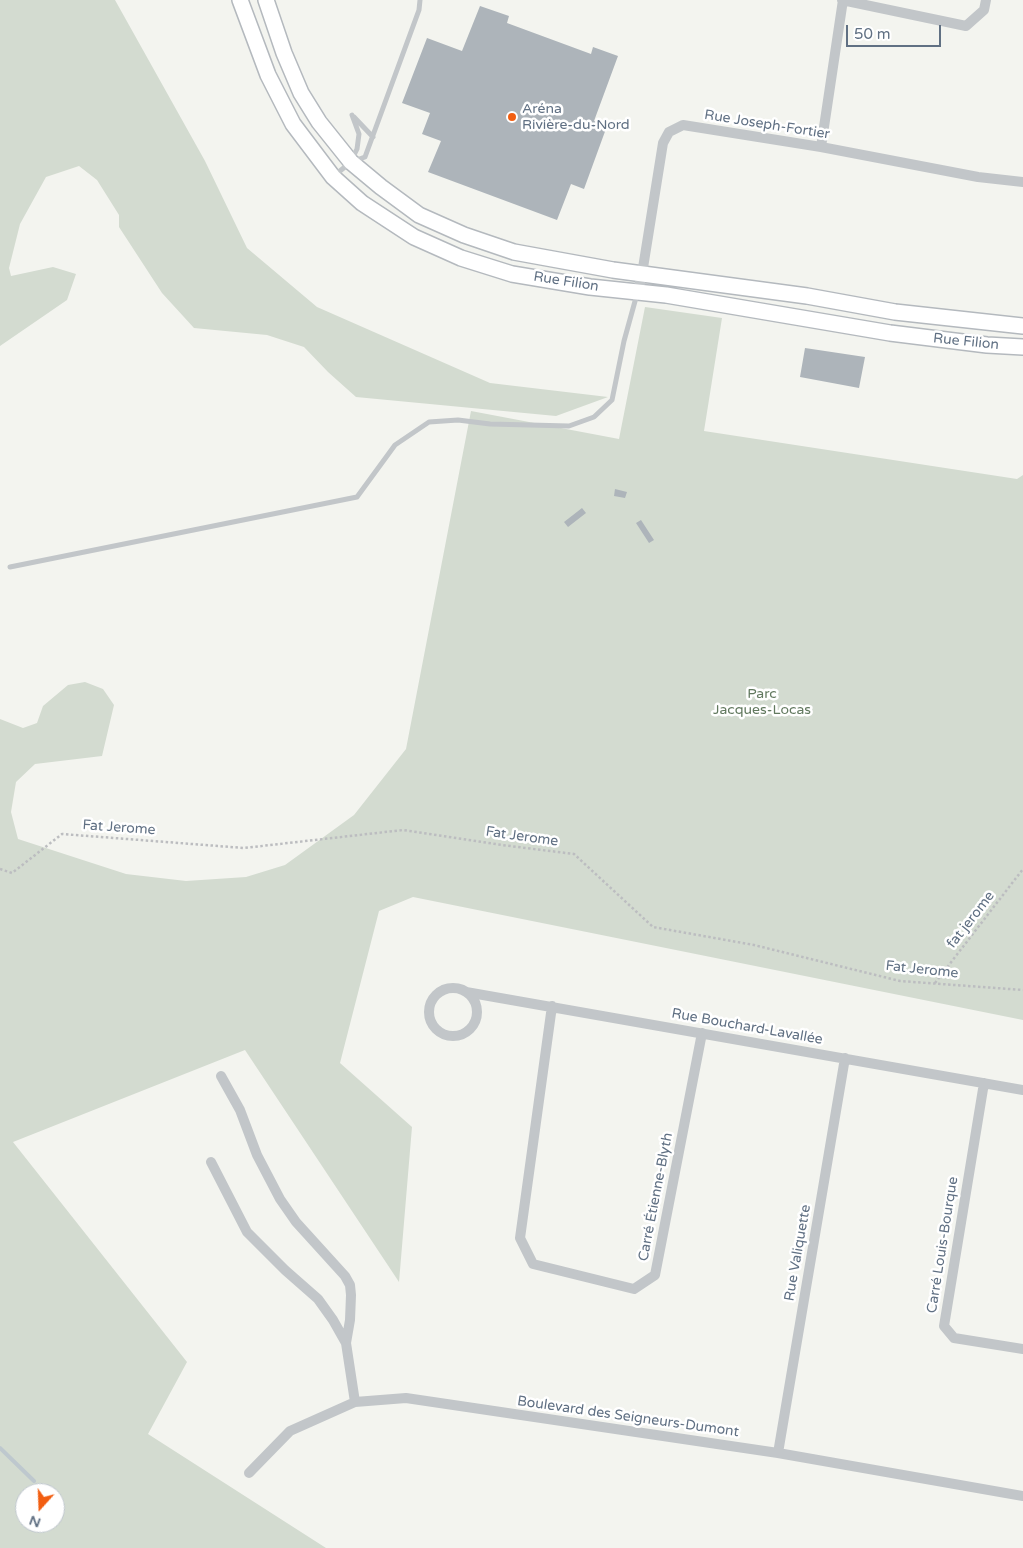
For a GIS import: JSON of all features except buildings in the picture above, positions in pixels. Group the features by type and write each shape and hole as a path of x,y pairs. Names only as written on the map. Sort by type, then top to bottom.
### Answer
{"street":[{"name":"Rue Filion","path":"240,0 268,75 292,124 333,177 362,203 414,236 461,258 512,274 590,287 638,291 890,333 987,346 1023,347"},
{"name":"Rue Filion","path":"266,0 284,53 301,93 319,122 351,162 419,215 464,235 514,252 613,270 807,296 895,312 1023,326"},
{"path":"821,147 843,0 966,26 984,10 986,0"},
{"name":"Rue Joseph-Fortier","path":"638,291 663,143 669,132 683,125 821,147 978,177 1023,182"},
{"name":"Rue Bouchard-Lavallée","path":"466,992 476,1004 477,1013 471,1028 464,1033 456,1035 440,1032 431,1021 429,1013 432,999 438,993 452,988 1023,1090"},
{"name":"Carré Étienne-Blyth","path":"552,1006 520,1238 533,1264 634,1289 655,1275 702,1033"},
{"name":"Rue Valiquette","path":"778,1453 845,1058"},
{"path":"221,1076 240,1110 257,1155 280,1199 296,1222 350,1285 350,1320 346,1343 355,1402"},
{"name":"Carré Louis-Bourque","path":"984,1083 944,1326 954,1338 1023,1350"},
{"path":"211,1162 247,1232 285,1270 318,1299 346,1343"},
{"name":"Boulevard des Seigneurs-Dumont","path":"248,1473 290,1431 355,1402 406,1398 778,1453 1023,1496"}],"lane":[{"path":"333,177 351,162 365,157 419,10 420,0"},
{"path":"351,162 359,134 352,115 372,137"},
{"path":"10,567 357,497 395,445 429,422 458,420 490,424 569,426 594,417 612,400 624,341 638,291"}],"path":[{"name":"Fat Jerome","path":"0,870 12,873 62,834 244,848 403,830 574,854 653,927 754,945 900,981 1023,990"},
{"name":"fat jerome","path":"934,983 1023,869"}],"green space":[{"path":"0,0 115,0 205,161 247,248 317,307 490,383 608,397 556,416 356,397 304,347 267,335 194,328 162,293 119,227 119,215 97,180 79,166 46,177 20,224 9,268 11,276 53,267 76,274 67,300 0,346"},
{"name":"Parc Jacques-Locas","path":"645,307 722,318 704,431 1017,479 1023,475 1023,1020 413,897 379,911 340,1063 412,1127 399,1282 245,1050 13,1142 187,1362 148,1434 326,1548 0,1548 0,719 23,728 37,723 43,706 68,685 85,682 103,689 114,705 102,756 35,764 16,782 11,812 18,839 126,874 186,881 246,877 285,865 354,815 406,749 471,411 619,439"}],"waterway":[{"path":"0,1448 34,1481"}],"place":[{"name":"Aréna Rivière-du-Nord","path":"512,117"}]}
